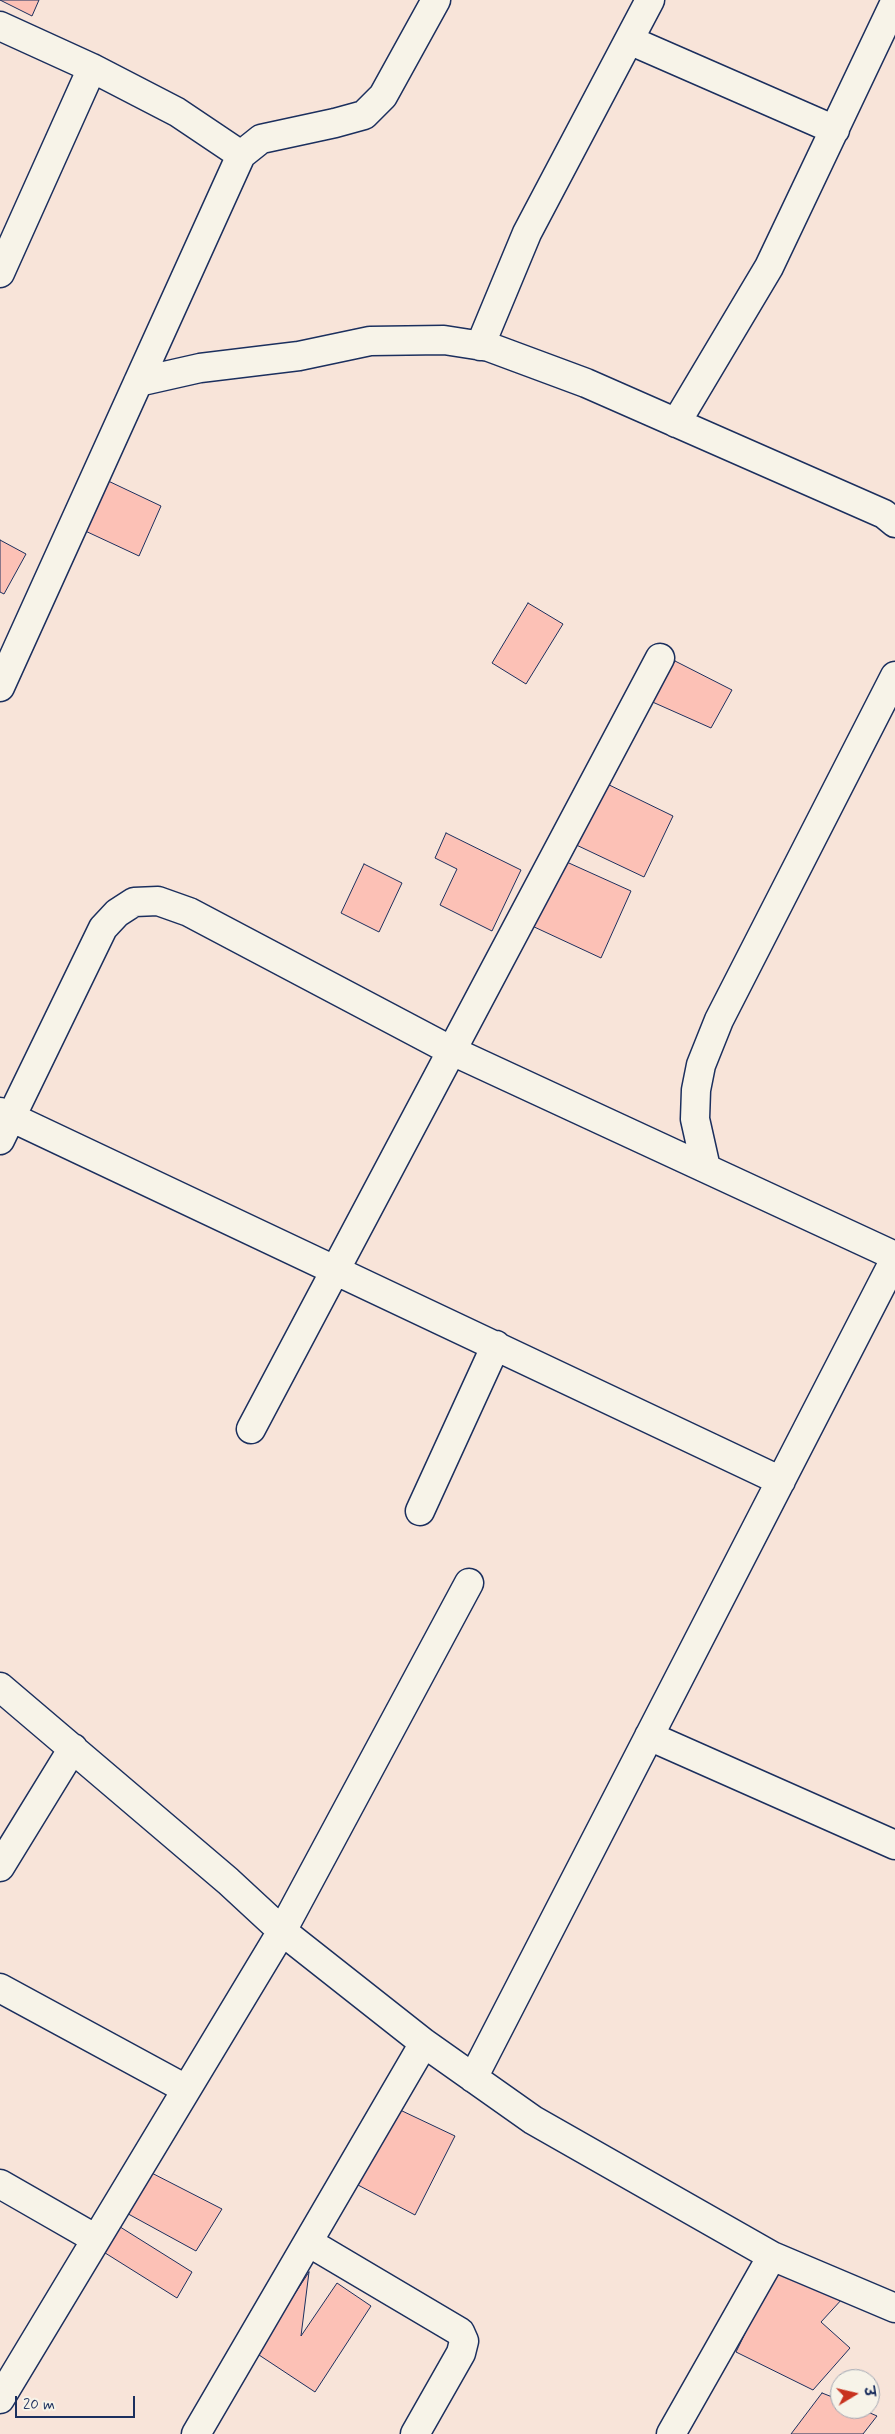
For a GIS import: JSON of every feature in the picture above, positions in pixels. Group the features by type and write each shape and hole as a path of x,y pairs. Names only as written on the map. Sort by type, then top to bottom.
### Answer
{"street":[{"path":"0,687 241,155 261,139 364,115 383,96 436,0"},
{"path":"480,346 527,233 650,0"},
{"path":"676,423 769,267 895,2"},
{"path":"0,26 92,68 177,112 241,155"},
{"path":"629,40 834,130"},
{"path":"0,273 92,68"},
{"path":"138,382 200,368 299,356 370,341 444,340 489,347 586,383 884,514 895,523"},
{"path":"251,1429 450,1050 660,658"},
{"path":"706,1168 695,1119 696,1090 701,1064 719,1020 895,676"},
{"path":"473,2078 781,1481 895,1257 450,1050 189,912 158,901 134,902 117,913 103,928 4,1123 334,1269 781,1481"},
{"path":"420,1511 496,1346"},
{"path":"0,2399 282,1931 469,1583"},
{"path":"0,1687 73,1748 282,1931 424,2043 533,2120 772,2256 895,2308"},
{"path":"649,1736 895,1844"},
{"path":"0,1868 73,1748"},
{"path":"0,1988 186,2089"},
{"path":"196,2434 424,2043"},
{"path":"0,2184 96,2239"},
{"path":"308,2242 460,2332 464,2341 461,2353 415,2434"},
{"path":"671,2434 772,2256"}],"building":[{"path":"0,0 39,0 32,16"},
{"path":"104,479 161,506 139,556 81,529"},
{"path":"0,540 26,554 4,594 0,592"},
{"path":"528,603 563,624 526,684 492,663"},
{"path":"675,661 732,690 711,728 648,700"},
{"path":"599,780 673,816 644,877 570,842"},
{"path":"446,833 521,870 492,931 440,905 457,869 435,858"},
{"path":"560,859 631,891 601,958 530,925"},
{"path":"364,864 402,883 379,932 341,913"},
{"path":"398,2109 455,2136 415,2215 358,2185"},
{"path":"140,2167 222,2209 196,2251 121,2210"},
{"path":"117,2225 192,2272 177,2298 102,2251"},
{"path":"778,2266 843,2298 821,2322 850,2348 813,2390 736,2352"},
{"path":"309,2272 301,2336 337,2283 371,2306 315,2392 256,2353"},
{"path":"822,2393 830,2396 830,2419 875,2419 863,2434 791,2434"}]}
